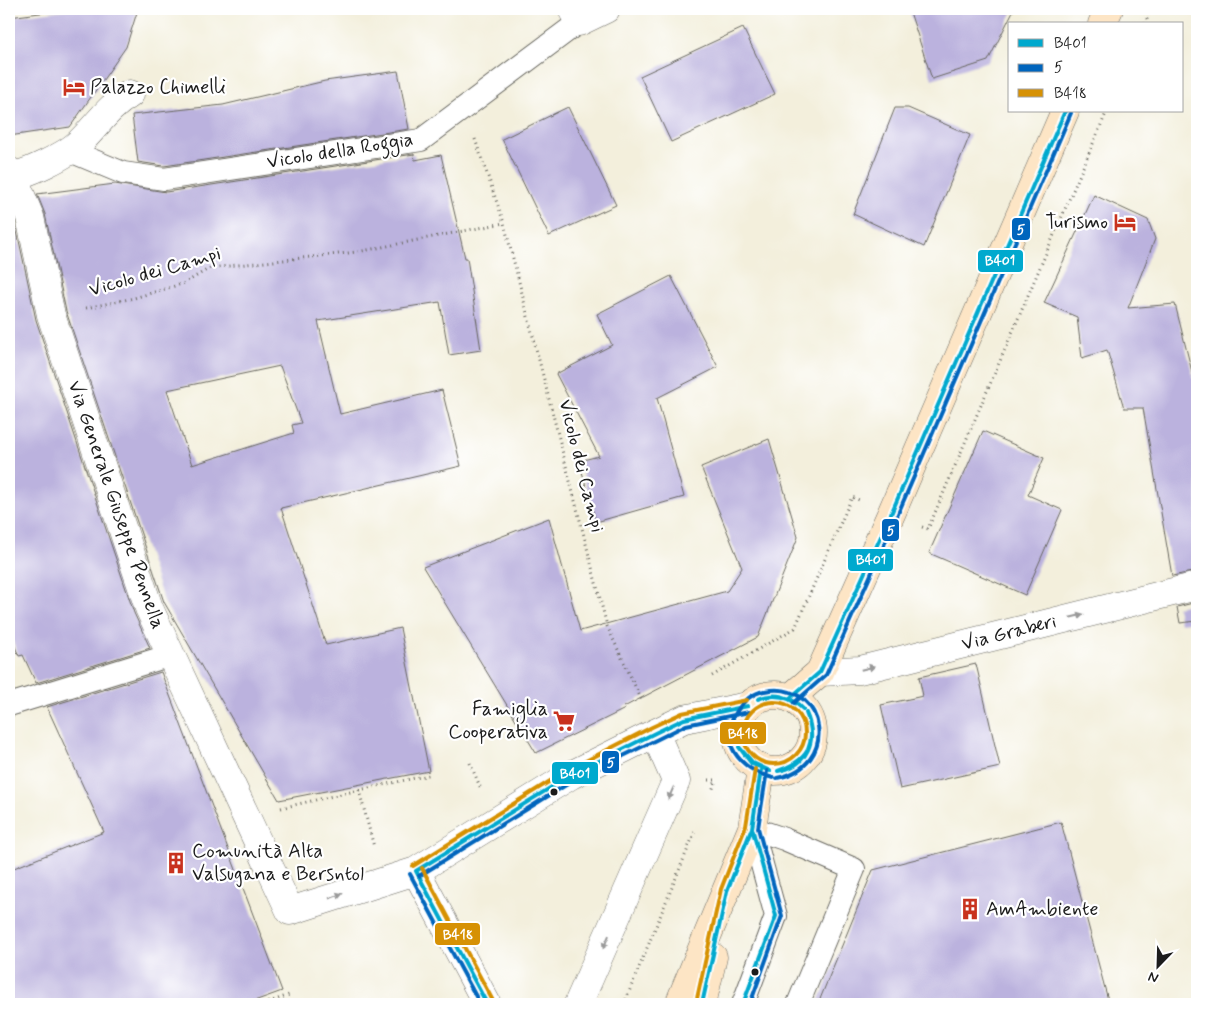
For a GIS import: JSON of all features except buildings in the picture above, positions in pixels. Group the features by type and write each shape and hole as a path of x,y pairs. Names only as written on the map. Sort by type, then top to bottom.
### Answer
{"main road":[{"path":"1103,22 1109,9"},
{"path":"790,698 820,672 895,505 1065,112"},
{"path":"768,696 790,698 801,706 809,716 813,729 812,741 807,754 793,767 774,772 761,770 750,763 742,753 737,741 737,728 741,716 748,706 757,699 768,696"},
{"path":"679,1004 752,828 761,770"},
{"path":"702,1004 727,892"}],"street":[{"path":"576,15 606,9"},
{"path":"10,174 42,165 78,144 113,104 130,94"},
{"name":"Via Generale Giuseppe Pennella","path":"10,174 30,217 51,315 149,608 290,911 416,871"},
{"name":"Via Graberi","path":"820,672 860,670 1197,586"},
{"path":"487,1004 416,871 571,775 655,732 684,719 748,706"},
{"path":"578,1004 676,781 655,732"}],"lane":[{"name":"Vicolo della Roggia","path":"68,150 123,174 164,179 421,140 576,15"},
{"path":"9,705 170,655"},
{"path":"743,1004 776,916 752,828"},
{"path":"752,828 784,839 854,869 798,1004"}],"path":[{"path":"1145,22 1151,9"},
{"name":"Vicolo dei Campi","path":"463,108 504,222 607,626 642,702"},
{"path":"928,529 1107,112"},
{"name":"Vicolo dei Campi","path":"51,315 134,298 185,283 210,268 357,252 504,222"},
{"path":"705,680 795,628 852,497"},
{"path":"470,763 481,789"},
{"path":"277,809 429,775"},
{"path":"709,798 716,780"},
{"path":"359,790 374,847"},
{"path":"624,1004 698,825"},
{"path":"264,1004 289,995"}],"transit line":[{"name":"B401","path":"790,698 820,672 891,514 1065,112"},
{"name":"5","path":"794,703 826,675 897,516 1071,113"},
{"name":"5","path":"773,778 761,774 741,761 731,743 730,732 732,720 745,701 757,693 771,690 790,692 804,700 814,712 818,728 817,744 810,758 797,771 777,778"},
{"name":"B401","path":"758,699 770,696 782,697 793,701 803,709"},
{"name":"B401","path":"758,699 782,696 793,701 803,709"},
{"name":"B418","path":"413,866 568,770 652,727 682,713 747,700"},
{"name":"B418","path":"768,702 780,702 796,711 803,721 805,733 803,745 796,755 780,764 768,764 757,759 748,750 743,739 743,727 748,716 757,707 768,702"},
{"name":"B401","path":"416,871 571,775 655,733 684,719 748,706"},
{"name":"5","path":"419,876 574,780 686,725 749,712"},
{"name":"B401","path":"778,771 796,762 808,750 811,734 806,713"},
{"name":"B401","path":"778,771 797,764 808,750 811,733 806,713"},
{"name":"B401","path":"739,747 753,763 770,771"},
{"name":"B401","path":"739,747 752,764 770,771"},
{"name":"B418","path":"696,1003 721,889 746,826 755,769"},
{"name":"B401","path":"743,1004 776,916 752,828 761,770"},
{"name":"5","path":"750,1004 782,916 758,828 767,771"},
{"name":"B401","path":"702,1004 727,891 752,828 754,816"},
{"name":"B418","path":"422,868 493,1001"},
{"name":"B401","path":"416,871 487,1004"},
{"name":"5","path":"410,874 480,1004"}],"place":[{"name":"Palazzo Chimelli","path":"74,87"},
{"name":"Turismo","path":"1125,222"},
{"name":"Famiglia Cooperativa","path":"564,721"},
{"name":"Comunità Alta Valsugana e Bersntol","path":"176,863"},
{"name":"AmAmbiente","path":"970,909"}]}
